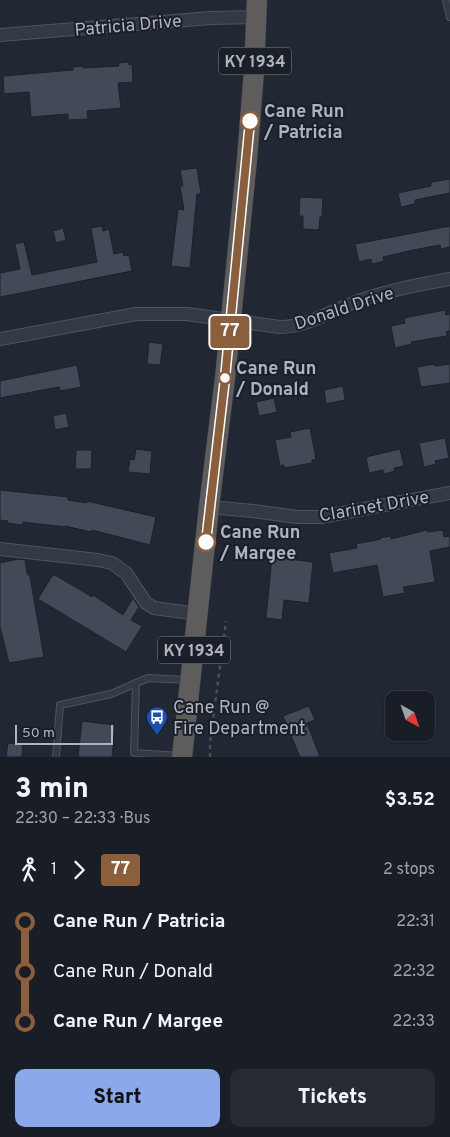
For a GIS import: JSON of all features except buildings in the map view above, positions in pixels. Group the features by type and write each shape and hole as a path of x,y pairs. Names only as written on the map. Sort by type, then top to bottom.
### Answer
{"highway":[{"name":"KY 1934","path":"182,756 225,378 247,159 257,9"}],"street":[{"name":"Patricia Drive","path":"0,35 211,18 257,9"},
{"name":"Donald Drive","path":"0,339 136,314 175,313 280,327 298,326 352,303 379,294 450,279"},
{"name":"Clarinet Drive","path":"209,507 297,517 321,517 450,493"},
{"path":"0,549 112,563 126,572 146,603 154,608 198,614"}],"lane":[{"path":"448,2 450,17"},
{"path":"56,757 60,705 111,694 148,678 191,681"},
{"path":"136,683 134,753 182,756"}],"path":[{"path":"210,757 210,742 226,621"}],"bus line":[{"name":"77","path":"206,542 225,378 250,121"}],"place":[{"name":"Cane Run / Patricia","path":"250,121"},
{"name":"Cane Run / Donald","path":"225,378"},
{"name":"Cane Run / Margee","path":"206,542"},
{"name":"Cane Run @ Fire Department","path":"157,736"}]}
